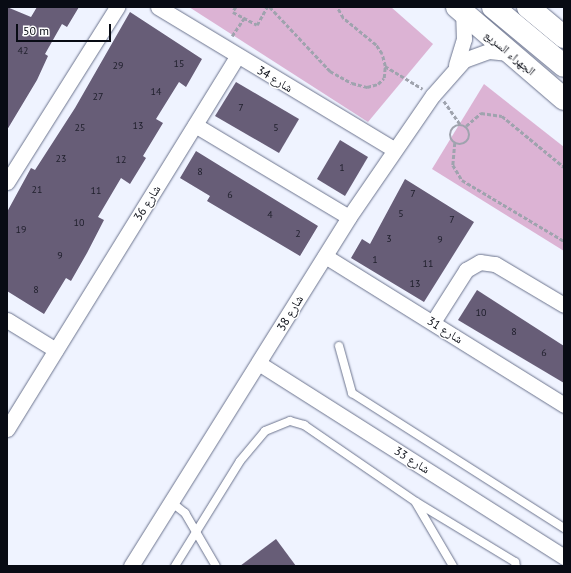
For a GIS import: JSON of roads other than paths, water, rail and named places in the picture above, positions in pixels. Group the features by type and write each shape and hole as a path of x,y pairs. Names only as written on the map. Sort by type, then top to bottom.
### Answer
{"main road":[{"name":"الجهراء السريع","path":"493,7 564,66"},
{"path":"528,7 564,37"},
{"name":"الجهراء السريع","path":"460,9 509,53 564,98"}],"street":[{"path":"7,182 117,7"},
{"name":"شارع 34","path":"158,7 393,149"},
{"name":"شارع 38","path":"131,566 260,364 349,217 393,149 456,65 464,39 460,9"},
{"name":"شارع 36","path":"7,429 195,125 231,52"},
{"name":"شارع 38","path":"456,65 480,53 509,53"},
{"path":"195,125 349,217"},
{"name":"شارع 31","path":"325,256 564,405"},
{"path":"433,322 466,270 480,262 495,264 564,305"},
{"path":"7,320 56,350"},
{"name":"شارع 33","path":"260,364 564,557"}],"lane":[{"path":"339,346 352,393 564,528"},
{"path":"175,566 240,461 265,431 279,422 290,421 304,425 416,502 515,562 516,566"},
{"path":"172,502 185,513 195,535 216,566"},
{"path":"416,502 453,566"}]}
